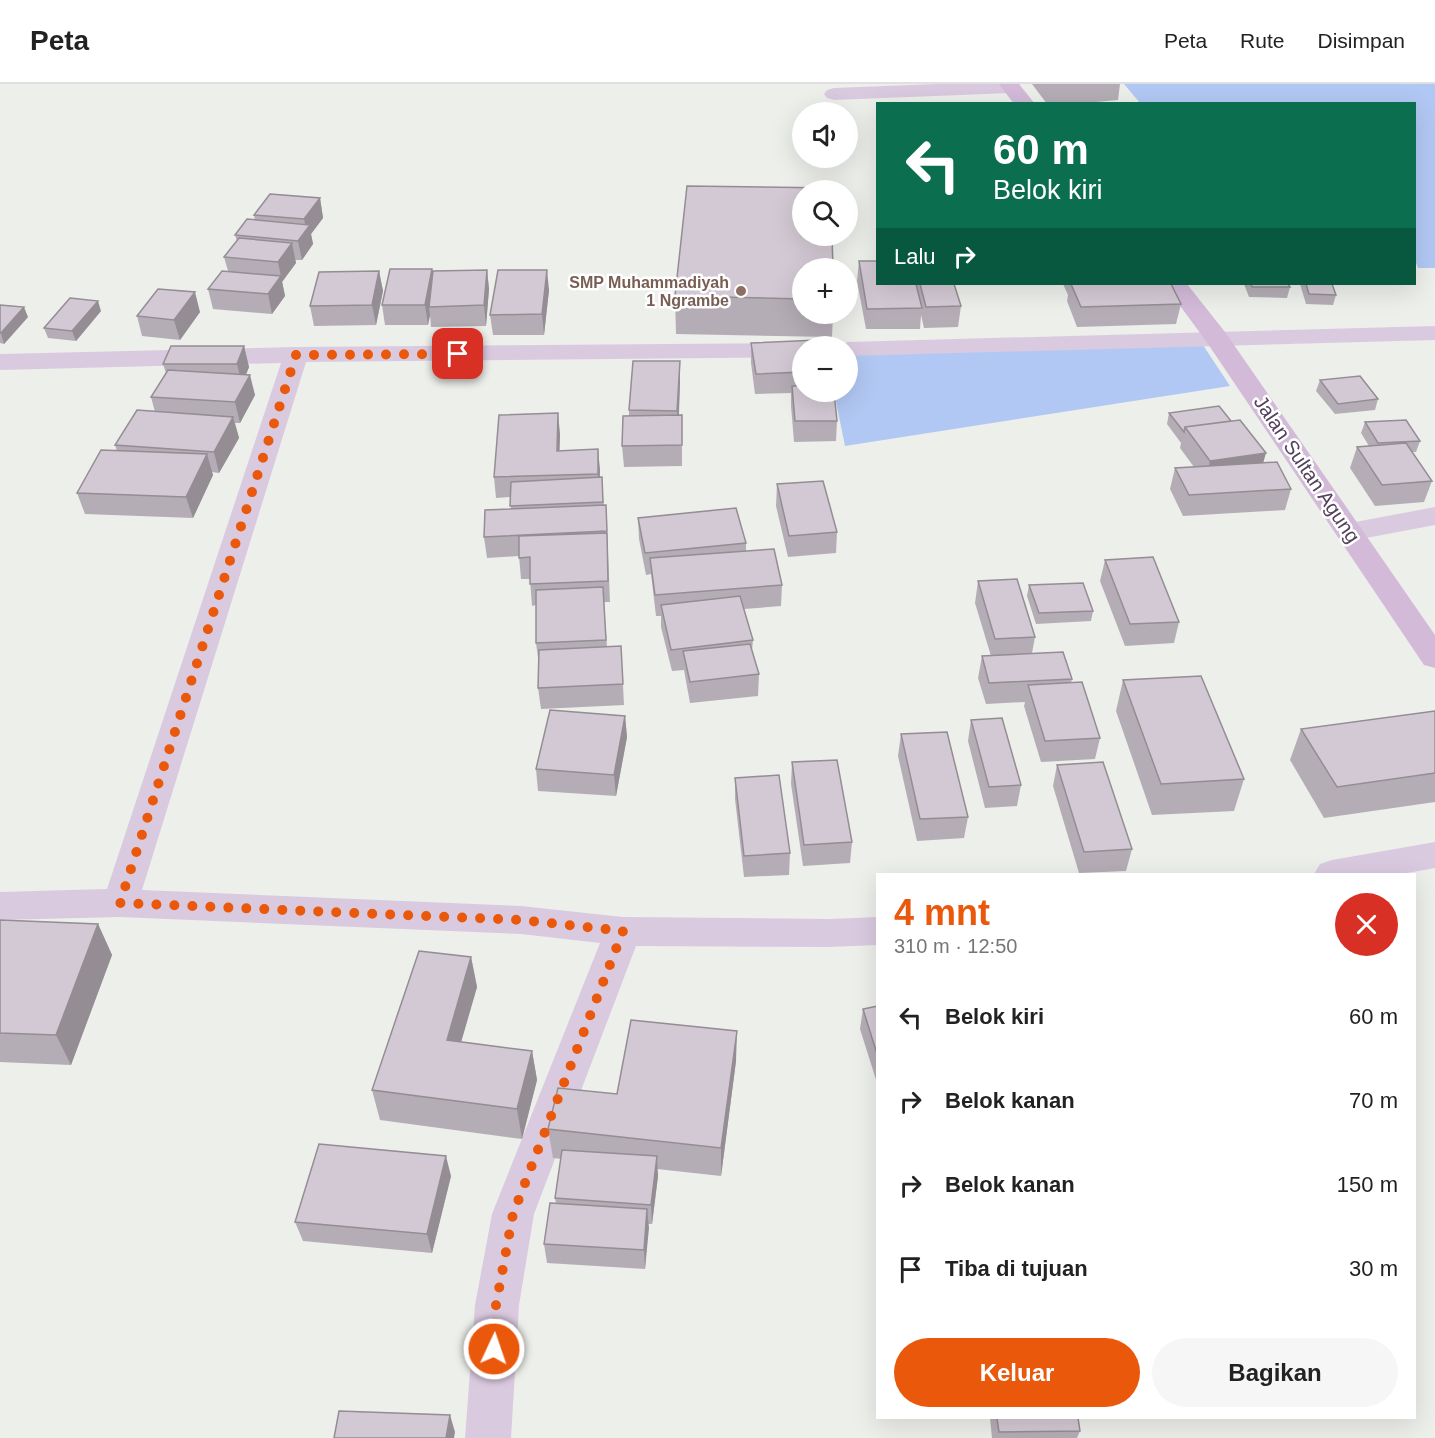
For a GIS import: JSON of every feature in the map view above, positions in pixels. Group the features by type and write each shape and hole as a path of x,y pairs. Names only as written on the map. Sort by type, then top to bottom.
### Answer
{"main road":[{"path":"1010,86 1022,102"},
{"name":"Jalan Sultan Agung","path":"1176,285 1216,338 1435,658"}],"street":[{"path":"834,94 1010,86"},
{"path":"858,349 1435,333"},
{"path":"0,362 296,355 792,350"},
{"path":"120,903 296,355"},
{"path":"1350,532 1435,516"},
{"path":"1337,873 1435,855"},
{"path":"0,906 120,903 521,920 623,931 829,933 876,931"},
{"path":"489,1438 496,1305 513,1214 623,931"}],"shaded area":[{"path":"1124,84 1435,84 1435,268 1418,268 1416,263 1416,102 1139,102"},
{"path":"1201,342 1230,386 845,446 836,402 858,402 858,353"}],"building":[{"path":"687,186 792,187 792,246 832,246 833,258 792,258 792,299 675,296"},
{"path":"270,194 320,198 304,219 254,215"},
{"path":"247,219 310,225 298,241 235,235"},
{"path":"239,238 292,243 278,262 224,257"},
{"path":"859,261 876,261 876,285 916,285 922,308 867,309"},
{"path":"390,269 432,269 425,305 382,305"},
{"path":"487,270 484,305 429,307 433,271"},
{"path":"498,270 547,270 542,314 490,315"},
{"path":"222,271 281,276 268,294 208,289"},
{"path":"379,271 372,305 310,306 319,272"},
{"path":"920,285 954,285 961,306 926,307"},
{"path":"1071,285 1172,285 1181,304 1081,307"},
{"path":"1251,285 1289,285 1290,287 1252,287"},
{"path":"1306,285 1332,285 1336,295 1309,294"},
{"path":"158,289 195,292 174,320 137,316"},
{"path":"70,298 98,301 72,331 44,328"},
{"path":"0,305 24,307 1,333 0,333"},
{"path":"792,341 792,372 756,374 751,343"},
{"path":"171,346 244,346 237,364 163,364"},
{"path":"633,361 680,361 677,411 629,410"},
{"path":"168,370 250,375 235,402 151,397"},
{"path":"1360,376 1378,399 1338,404 1320,380"},
{"path":"793,402 835,402 837,421 795,421"},
{"path":"1219,406 1231,421 1185,427 1184,432 1169,413"},
{"path":"137,410 233,417 214,452 115,445"},
{"path":"558,413 557,451 598,449 598,474 494,477 499,415"},
{"path":"682,415 682,445 622,446 623,416"},
{"path":"1240,420 1266,453 1210,461 1185,427"},
{"path":"1406,420 1420,441 1378,443 1365,422"},
{"path":"1406,443 1432,481 1382,485 1357,447"},
{"path":"101,450 207,454 186,497 77,493"},
{"path":"1277,462 1291,489 1189,495 1175,468"},
{"path":"602,477 603,502 510,506 511,482"},
{"path":"823,481 837,532 789,536 777,484"},
{"path":"606,505 607,531 484,537 485,510"},
{"path":"736,508 746,543 645,553 638,518"},
{"path":"607,533 608,581 530,584 530,557 519,558 519,536"},
{"path":"774,549 782,585 655,595 650,558"},
{"path":"1153,557 1179,622 1130,624 1105,560"},
{"path":"1017,579 1035,637 995,639 978,581"},
{"path":"1083,583 1093,611 1039,613 1029,585"},
{"path":"603,587 606,640 536,643 536,590"},
{"path":"740,596 753,640 671,650 661,605"},
{"path":"750,644 759,674 690,682 683,651"},
{"path":"621,646 623,684 538,688 539,650"},
{"path":"1063,652 1072,679 989,683 982,656"},
{"path":"1201,676 1244,779 1161,784 1123,680"},
{"path":"1082,682 1100,738 1045,741 1028,685"},
{"path":"550,710 625,716 614,775 536,769"},
{"path":"1435,711 1435,773 1337,787 1301,729"},
{"path":"1002,718 1021,785 989,787 971,720"},
{"path":"947,732 968,817 920,819 901,734"},
{"path":"837,760 852,842 804,845 792,762"},
{"path":"1103,762 1132,849 1084,852 1057,765"},
{"path":"779,775 790,853 744,856 735,778"},
{"path":"0,920 98,924 56,1035 0,1033"},
{"path":"419,951 471,957 447,1040 532,1051 517,1109 372,1090"},
{"path":"876,1006 876,1051 863,1009"},
{"path":"631,1020 737,1031 721,1148 548,1129 558,1088 617,1094"},
{"path":"319,1144 446,1156 427,1234 295,1222"},
{"path":"562,1150 657,1156 651,1205 555,1198"},
{"path":"550,1203 647,1209 644,1250 544,1244"},
{"path":"339,1411 450,1415 446,1438 334,1438"},
{"path":"997,1419 1078,1419 1080,1431 999,1432"}],"place":[{"name":"SMP Muhammadiyah 1 Ngrambe","path":"741,291"}],"route":[{"path":"458,354 296,355 120,903 521,920 623,931 513,1214 496,1305 494,1349"}]}
